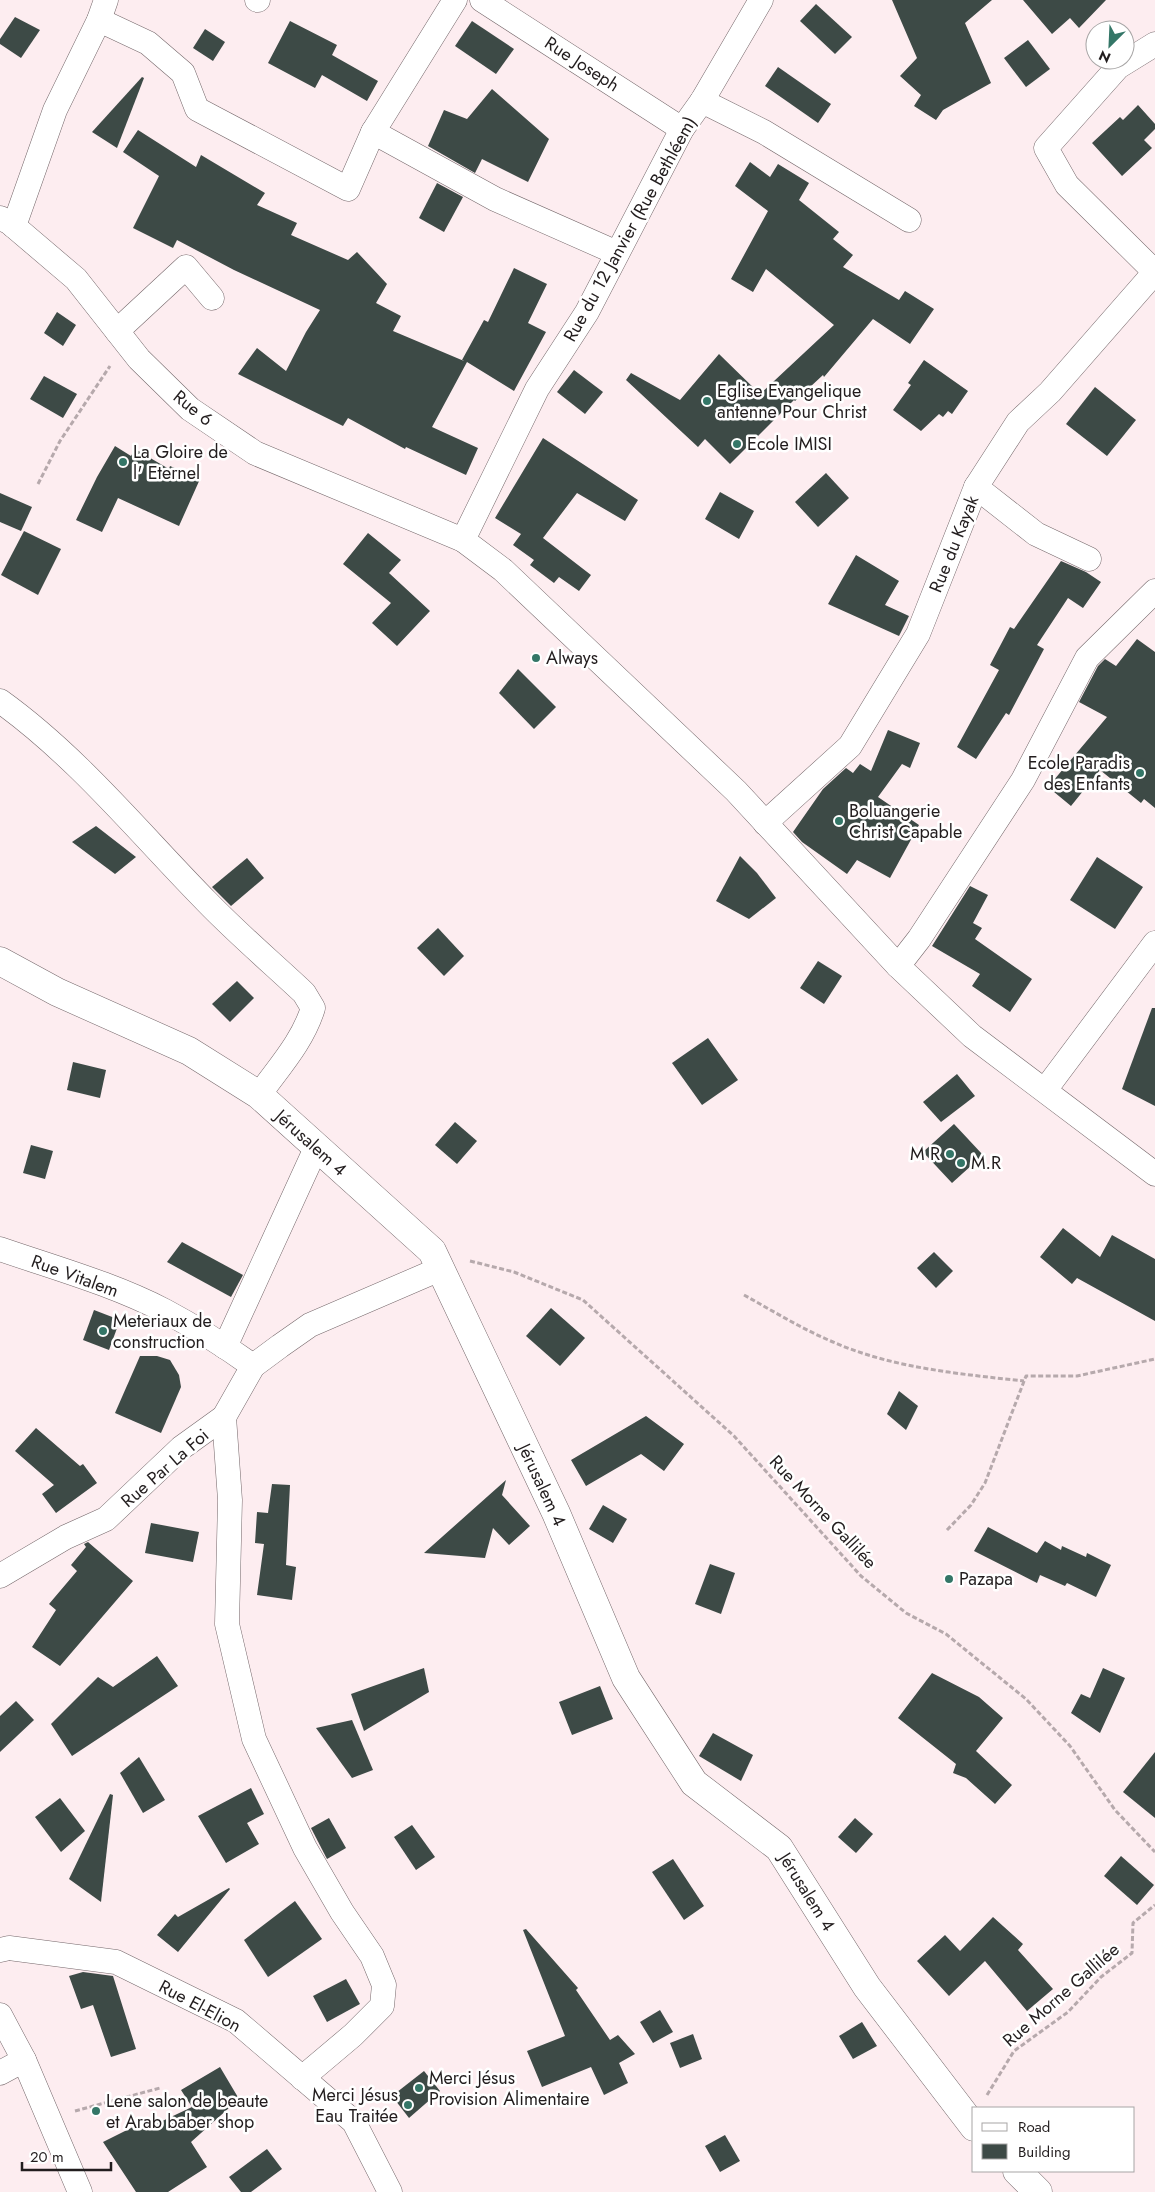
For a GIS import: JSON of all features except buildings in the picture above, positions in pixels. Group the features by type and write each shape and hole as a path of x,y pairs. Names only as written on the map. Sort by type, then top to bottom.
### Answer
{"street":[{"path":"7,222 55,110 102,10 148,43 183,73 197,109 348,189 373,132 455,0"},
{"name":"Rue du 12 Janvier (Rue Bethléem)","path":"463,540 537,389 587,312 682,129 702,101 761,0"},
{"name":"Rue Joseph","path":"495,3 682,129"},
{"path":"1155,44 1118,68 1046,148 1067,186 1155,272"},
{"path":"702,101 764,132 909,220"},
{"path":"373,132 495,199 617,253"},
{"name":"Rue 6","path":"7,222 76,279 139,360 190,409 255,453 463,540 503,570 609,673 736,791 898,966 972,1036 1155,1174"},
{"path":"121,336 186,266 212,298"},
{"name":"Rue du Kayak","path":"765,823 850,746 918,634 976,487 1018,422 1050,392 1155,272"},
{"path":"976,487 1036,534 1089,559"},
{"path":"898,966 918,939 1023,780 1087,658 1155,591"},
{"path":"0,701 31,723 108,799 208,903 304,993 314,1008 308,1025 298,1043 259,1095"},
{"path":"1045,1090 1155,943"},
{"name":"Jérusalem 4","path":"0,961 57,992 189,1051 259,1095 436,1260 556,1513 626,1678 694,1782 780,1848 867,1987 972,2124"},
{"path":"225,1347 316,1148"},
{"name":"Rue Vitalem","path":"0,1249 116,1289 164,1311 253,1366"},
{"name":"Rue Par La Foi","path":"0,1576 66,1537 106,1520 181,1448 224,1417 253,1366 310,1325 436,1260"},
{"path":"224,1417 230,1500 227,1624 254,1739 305,1848 342,1912 372,1956 384,1985 382,2006 353,2035 302,2078"},
{"name":"Rue El-Elion","path":"0,1950 8,1948 116,1962 236,2021 354,2122 390,2192"},
{"path":"0,2015 24,2060 80,2192"},
{"path":"0,2073 24,2060"},
{"path":"1018,2172 1038,2192"}],"path":[{"path":"38,484 60,440 121,336"},
{"name":"Rue Morne Gallilée","path":"436,1260 514,1272 583,1300 734,1436 861,1576 906,1613 946,1634 1026,1699 1070,1746 1115,1810 1155,1852"},
{"path":"744,1295 832,1342 862,1353 951,1373 1024,1381"},
{"path":"947,1530 972,1505 984,1483 1026,1376 1077,1376 1155,1359"},
{"name":"Rue Morne Gallilée","path":"984,2100 1014,2051 1068,2012 1101,1977 1132,1953 1133,1923 1155,1905"},
{"path":"48,2120 94,2104 160,2088"}],"place":[{"name":"Eglise Evangelique antenne Pour Christ","path":"707,401"},
{"name":"Ecole IMISI","path":"737,444"},
{"name":"La Gloire de l' Eternel","path":"123,462"},
{"name":"Always","path":"536,658"},
{"name":"Ecole Paradis des Enfants","path":"1140,773"},
{"name":"Boluangerie Christ Capable","path":"839,821"},
{"name":"M R","path":"950,1154"},
{"name":"M.R","path":"961,1163"},
{"name":"Meteriaux de construction","path":"103,1331"},
{"name":"Pazapa","path":"949,1579"},
{"name":"Merci Jésus Provision Alimentaire","path":"419,2088"},
{"name":"Merci Jésus Eau Traitée","path":"408,2105"},
{"name":"Lene salon de beaute et Arab baber shop","path":"96,2111"}]}
